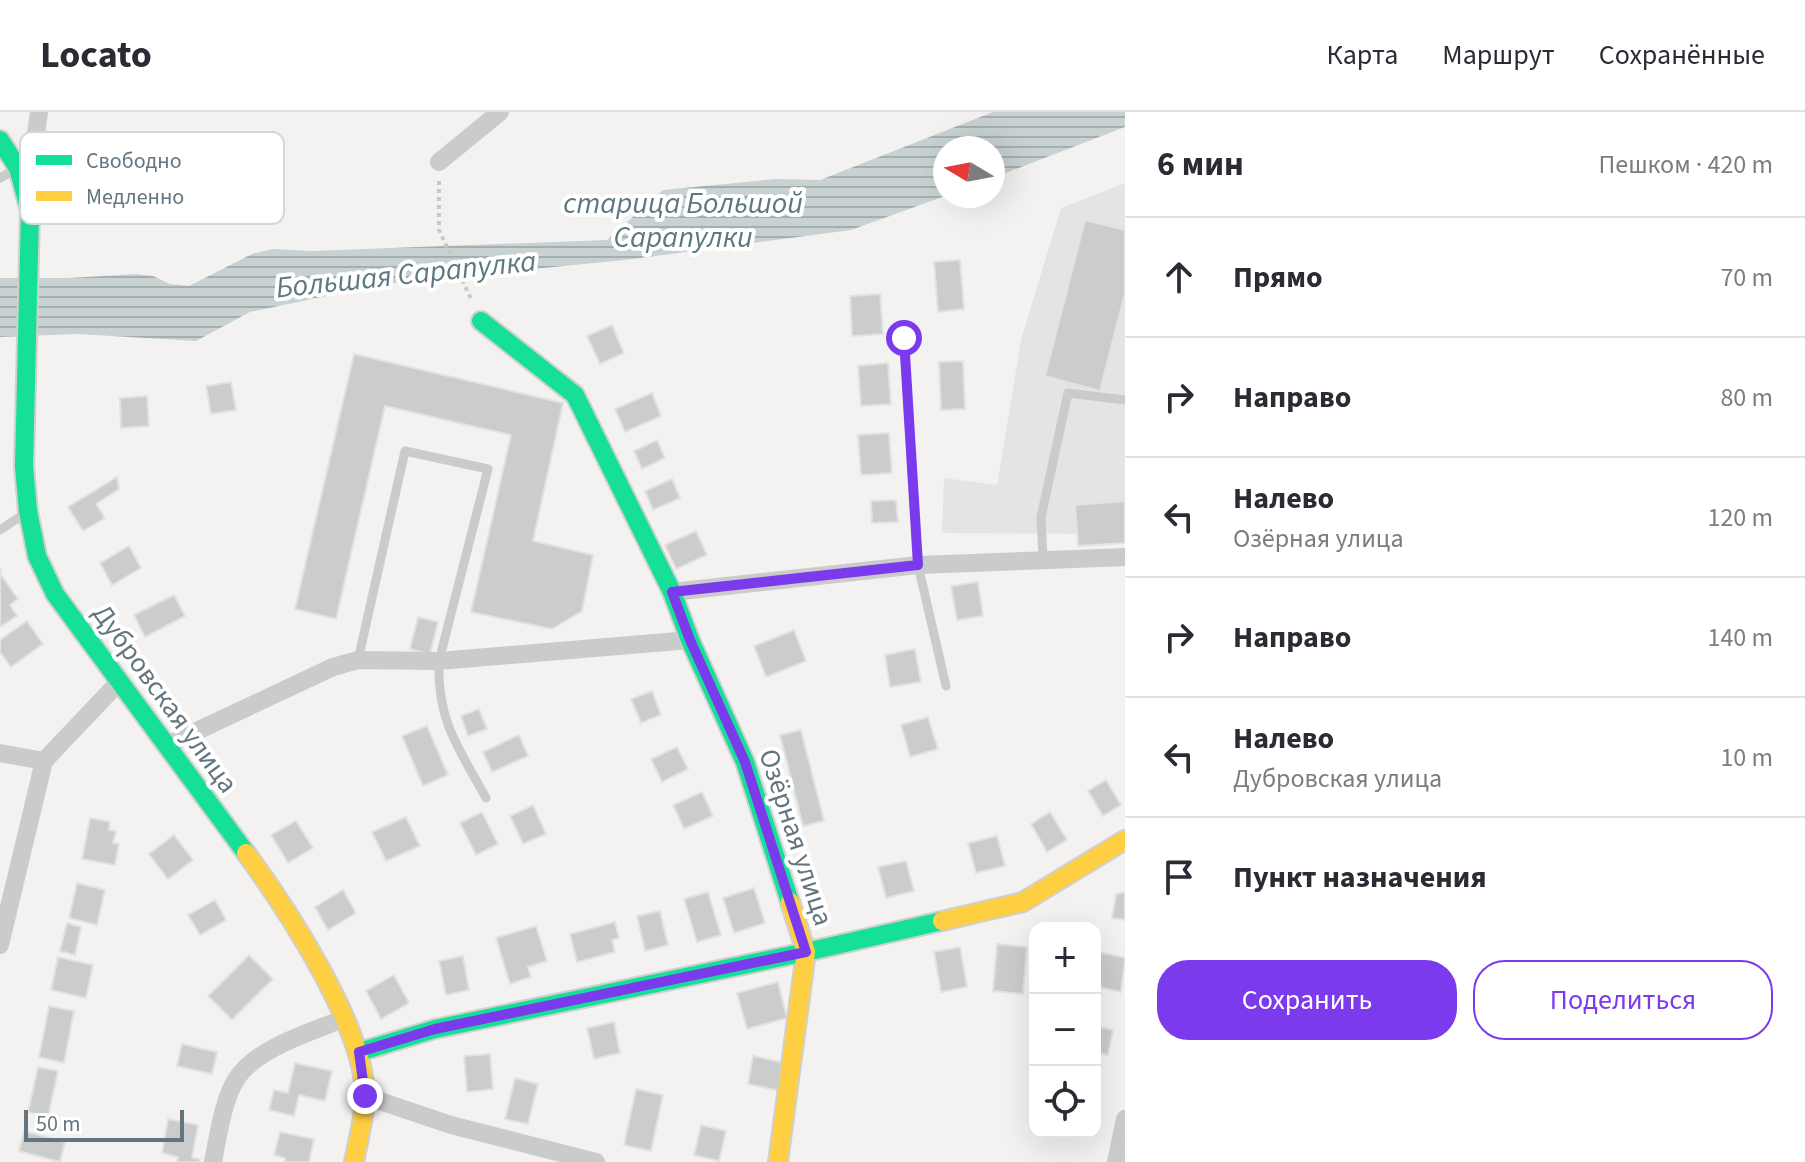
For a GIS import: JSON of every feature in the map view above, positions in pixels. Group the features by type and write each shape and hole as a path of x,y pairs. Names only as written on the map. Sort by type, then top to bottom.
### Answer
{"street":[{"path":"36,132 39,112"},
{"path":"439,162 500,112"},
{"name":"Дубровская улица","path":"0,140 20,175"},
{"name":"Дубровская улица","path":"30,224 24,466 28,511 37,556 55,594 259,871 314,957 359,1052 365,1096 354,1162"},
{"name":"Озёрная улица","path":"481,321 575,395 672,592 745,762 806,952 778,1162"},
{"path":"672,592 918,565 1125,557"},
{"path":"165,746 333,667 358,660 439,661 690,640"},
{"path":"0,945 44,761 118,683"},
{"path":"0,753 44,761"},
{"path":"359,1052 435,1029 806,952 1023,902 1125,840"},
{"path":"213,1162 221,1121 236,1079 258,1056 345,1018"},
{"path":"365,1096 451,1125 596,1162"},
{"path":"1116,1162 1125,1119"}],"lane":[{"path":"0,178 18,168"},
{"path":"904,338 918,565 946,686"},
{"path":"1043,559 1041,517 1068,393 1125,400"},
{"path":"358,660 405,451 488,469 439,661 438,688 446,726 486,798"},
{"path":"0,530 28,511"}],"path":[{"path":"439,162 439,230 467,290"}],"shaded area":[{"path":"1125,183 1125,534 942,533 944,478 997,485 1021,340 1061,208"}],"water":[{"name":"старица Большой Сарапулки","path":"993,112 1125,112 1125,127 1005,173 1005,136 933,136 933,200 851,230 625,260 383,284 250,312 196,341 78,334 0,337 0,278 136,274 189,286 252,254 273,249 312,251 607,240 663,190 776,179 820,180"}],"building":[{"path":"1085,220 1125,230 1125,293 1100,391 1045,376"},
{"path":"960,260 964,309 938,312 934,262"},
{"path":"880,294 883,334 852,336 850,296"},
{"path":"612,325 624,353 600,364 587,336"},
{"path":"354,354 563,403 533,541 593,555 582,611 552,629 471,612 511,435 385,406 336,619 295,609"},
{"path":"963,361 965,409 941,410 939,362"},
{"path":"888,363 891,404 861,406 858,366"},
{"path":"231,382 236,410 211,414 206,386"},
{"path":"652,393 661,416 625,432 615,409"},
{"path":"147,396 149,426 121,428 120,398"},
{"path":"889,433 892,473 861,475 858,435"},
{"path":"657,440 665,458 642,469 634,451"},
{"path":"117,477 119,489 96,504 105,518 83,531 68,507"},
{"path":"672,479 680,498 653,510 645,491"},
{"path":"896,500 898,522 872,523 871,501"},
{"path":"1125,501 1125,543 1078,546 1075,505"},
{"path":"696,531 707,555 676,569 665,545"},
{"path":"129,546 141,568 112,585 100,563"},
{"path":"0,567 1,575 18,599 10,605 17,616 0,627"},
{"path":"978,582 983,616 957,620 951,586"},
{"path":"174,595 185,616 145,637 134,615"},
{"path":"418,617 438,622 430,654 410,649"},
{"path":"27,621 43,644 11,667 0,652 0,640"},
{"path":"794,630 806,661 766,677 754,646"},
{"path":"915,649 921,682 890,687 885,655"},
{"path":"652,691 661,715 641,723 631,699"},
{"path":"479,709 487,729 468,736 461,716"},
{"path":"928,717 938,749 910,757 901,725"},
{"path":"427,726 448,775 423,786 402,736"},
{"path":"801,730 824,821 803,826 780,735"},
{"path":"519,735 528,756 492,772 483,752"},
{"path":"677,747 688,769 662,782 651,759"},
{"path":"1106,780 1121,805 1103,816 1088,791"},
{"path":"702,792 713,816 684,829 673,805"},
{"path":"533,805 546,834 523,844 510,816"},
{"path":"482,812 498,844 476,855 460,823"},
{"path":"1050,812 1067,840 1047,852 1031,824"},
{"path":"406,817 420,846 386,861 372,832"},
{"path":"90,818 110,822 109,830 116,831 113,843 119,844 115,865 82,859"},
{"path":"296,821 313,848 288,863 271,835"},
{"path":"174,835 193,860 168,879 149,854"},
{"path":"997,836 1005,866 976,873 968,843"},
{"path":"906,861 914,891 886,898 878,867"},
{"path":"77,883 105,890 97,925 69,918"},
{"path":"754,888 765,923 734,933 723,898"},
{"path":"343,890 356,913 328,930 315,907"},
{"path":"708,892 721,935 697,942 684,899"},
{"path":"1125,892 1125,920 1112,918 1116,894"},
{"path":"215,900 226,920 200,935 188,915"},
{"path":"660,911 668,945 645,951 637,916"},
{"path":"615,922 619,938 612,940 615,952 577,962 570,934"},
{"path":"67,923 81,927 75,955 60,951"},
{"path":"536,926 547,961 528,967 531,977 510,984 496,938"},
{"path":"997,944 1027,947 1023,994 993,991"},
{"path":"960,947 967,987 941,992 934,952"},
{"path":"1101,952 1125,958 1121,992 1101,987"},
{"path":"249,955 273,979 232,1020 208,996"},
{"path":"463,956 469,990 446,995 439,961"},
{"path":"58,957 93,965 86,998 51,990"},
{"path":"394,975 409,1003 381,1019 366,991"},
{"path":"778,982 787,1018 747,1029 737,993"},
{"path":"49,1006 74,1011 64,1063 39,1057"},
{"path":"614,1022 620,1053 594,1059 587,1028"},
{"path":"1101,1027 1113,1030 1108,1055 1101,1053"},
{"path":"182,1044 217,1052 212,1074 177,1066"},
{"path":"490,1054 493,1089 467,1092 464,1056"},
{"path":"753,1056 786,1063 781,1091 748,1084"},
{"path":"295,1063 332,1071 325,1101 299,1095 294,1116 269,1110 274,1090 288,1093"},
{"path":"38,1067 58,1071 48,1117 28,1112"},
{"path":"515,1078 538,1084 528,1124 505,1119"},
{"path":"636,1089 663,1095 651,1151 624,1145"},
{"path":"168,1119 198,1125 192,1158 200,1159 199,1162 177,1162 178,1157 162,1153"},
{"path":"701,1125 726,1131 719,1161 694,1155"},
{"path":"24,1131 65,1142 60,1162 19,1151"},
{"path":"280,1132 314,1139 309,1162 285,1162 285,1158 274,1155"}],"traffic: fast":[{"path":"0,140 20,175"},
{"path":"30,224 24,466 28,511 37,556 55,594 246,853"},
{"path":"481,321 575,395 672,592 745,762 790,902"},
{"path":"359,1052 435,1029 942,921"}],"traffic: slow":[{"path":"942,921 1023,902 1125,840"},
{"path":"246,853 301,936 338,1003 352,1036 365,1095 354,1162"},
{"path":"778,1162 806,952 790,902"}],"route":[{"path":"365,1096 359,1052 435,1029 806,952 745,762 672,592 918,565 904,338"}],"water label":[{"name":"Большая Сарапулка","path":"406,274"}]}
